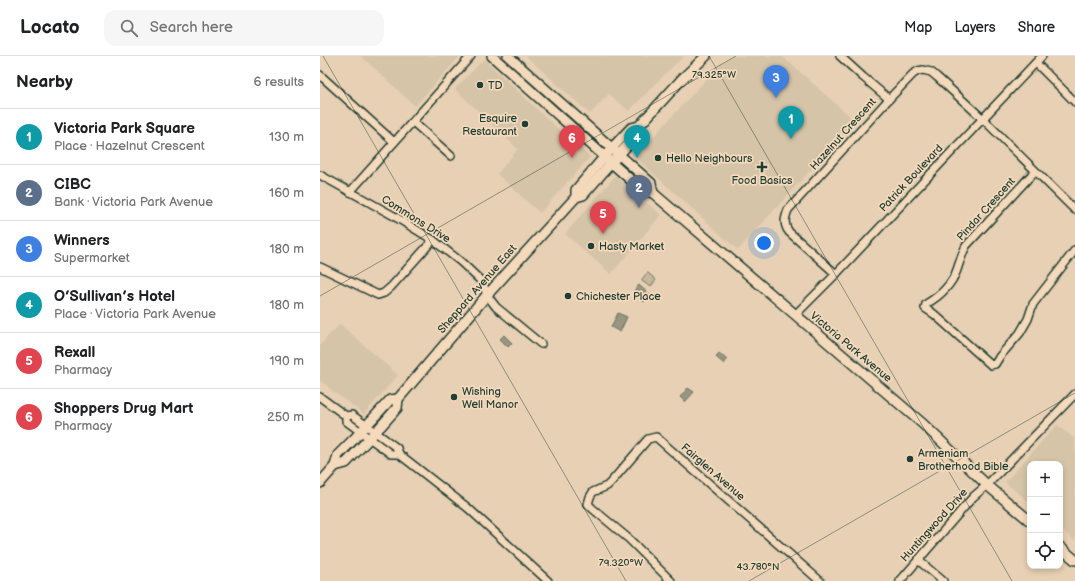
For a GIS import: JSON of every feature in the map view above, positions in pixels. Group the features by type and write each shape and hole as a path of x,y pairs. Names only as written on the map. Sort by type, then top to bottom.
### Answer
{"main road":[{"name":"Victoria Park Avenue","path":"492,56 642,190 654,193 922,424 987,485 1027,518"},
{"name":"Victoria Park Avenue","path":"508,56 652,183 654,193"},
{"name":"Sheppard Avenue East","path":"608,160 612,148 631,128 639,126 682,79 706,56"},
{"name":"Sheppard Avenue East","path":"335,466 346,463 376,432 397,408 398,399 487,295 576,197 576,190 608,160 620,154 638,134 639,126"},
{"name":"Sheppard Avenue East","path":"320,483 335,466 338,456 360,432 390,400 398,399"},
{"path":"1063,550 1075,560"}],"street":[{"path":"350,192 472,56"},
{"path":"840,56 889,99"},
{"name":"Patrick Boulevard","path":"795,315 836,274 1042,56"},
{"path":"1036,63 1075,102"},
{"name":"Hazelnut Crescent","path":"836,274 789,232 786,227 785,218 788,210 889,99 918,70 927,70 931,72 982,118 1075,210"},
{"path":"320,74 394,142"},
{"path":"413,122 451,156"},
{"name":"Pindar Crescent","path":"1035,171 966,246 952,282 938,297 926,304 925,308 978,352 987,362 991,365 994,364 1020,333 1028,319 1033,304 1075,250"},
{"name":"Commons Drive","path":"320,175 394,216 433,240 461,262 479,279 483,284 487,295"},
{"path":"320,267 378,295 384,293 391,287 433,240"},
{"path":"487,295 496,307 541,344"},
{"name":"Huntingwood Drive","path":"900,581 973,497 987,485 1075,394"},
{"path":"320,397 346,416 352,415 397,448 399,454 468,508 548,581"},
{"path":"346,416 346,421 369,439 391,454 399,454"},
{"name":"Fairglen Avenue","path":"671,581 633,542 588,504 593,492 607,486 648,439 656,437 820,581"},
{"path":"918,560 943,581"}],"shaded area":[{"path":"361,56 460,56 415,106"},
{"path":"526,56 684,56 629,111 609,94 590,114"},
{"path":"732,56 782,56 855,121 738,250 635,157 721,63"},
{"path":"484,59 547,119 590,157 540,213 497,174 518,149 455,89"},
{"path":"615,176 661,215 611,274 565,234"},
{"path":"647,273 656,280 651,286 642,281"},
{"path":"639,285 650,295 644,302 633,292"},
{"path":"618,313 627,317 620,332 611,327"},
{"path":"340,324 398,375 364,414 320,380 320,345"},
{"path":"504,335 512,343 508,347 500,339"},
{"path":"719,353 727,360 724,364 716,357"},
{"path":"688,388 694,392 685,402 680,397"},
{"path":"1057,425 1075,439 1075,541 1063,531 1063,461 1027,461 1027,500 1005,482"}],"place":[{"name":"TD","path":"480,85"},
{"name":"Winners","path":"776,98"},
{"name":"Esquire Restaurant","path":"525,124"},
{"name":"Victoria Park Square","path":"791,139"},
{"name":"Shoppers Drug Mart","path":"572,158"},
{"name":"O’Sullivan’s Hotel","path":"637,158"},
{"name":"Hello Neighbours","path":"658,158"},
{"name":"Food Basics","path":"762,167"},
{"name":"CIBC","path":"639,208"},
{"name":"Rexall","path":"603,234"},
{"name":"Hasty Market","path":"591,246"},
{"name":"Chichester Place","path":"568,296"},
{"name":"Wishing Well Manor","path":"454,397"},
{"name":"Armeniam Brotherhood Bible","path":"910,459"}]}
